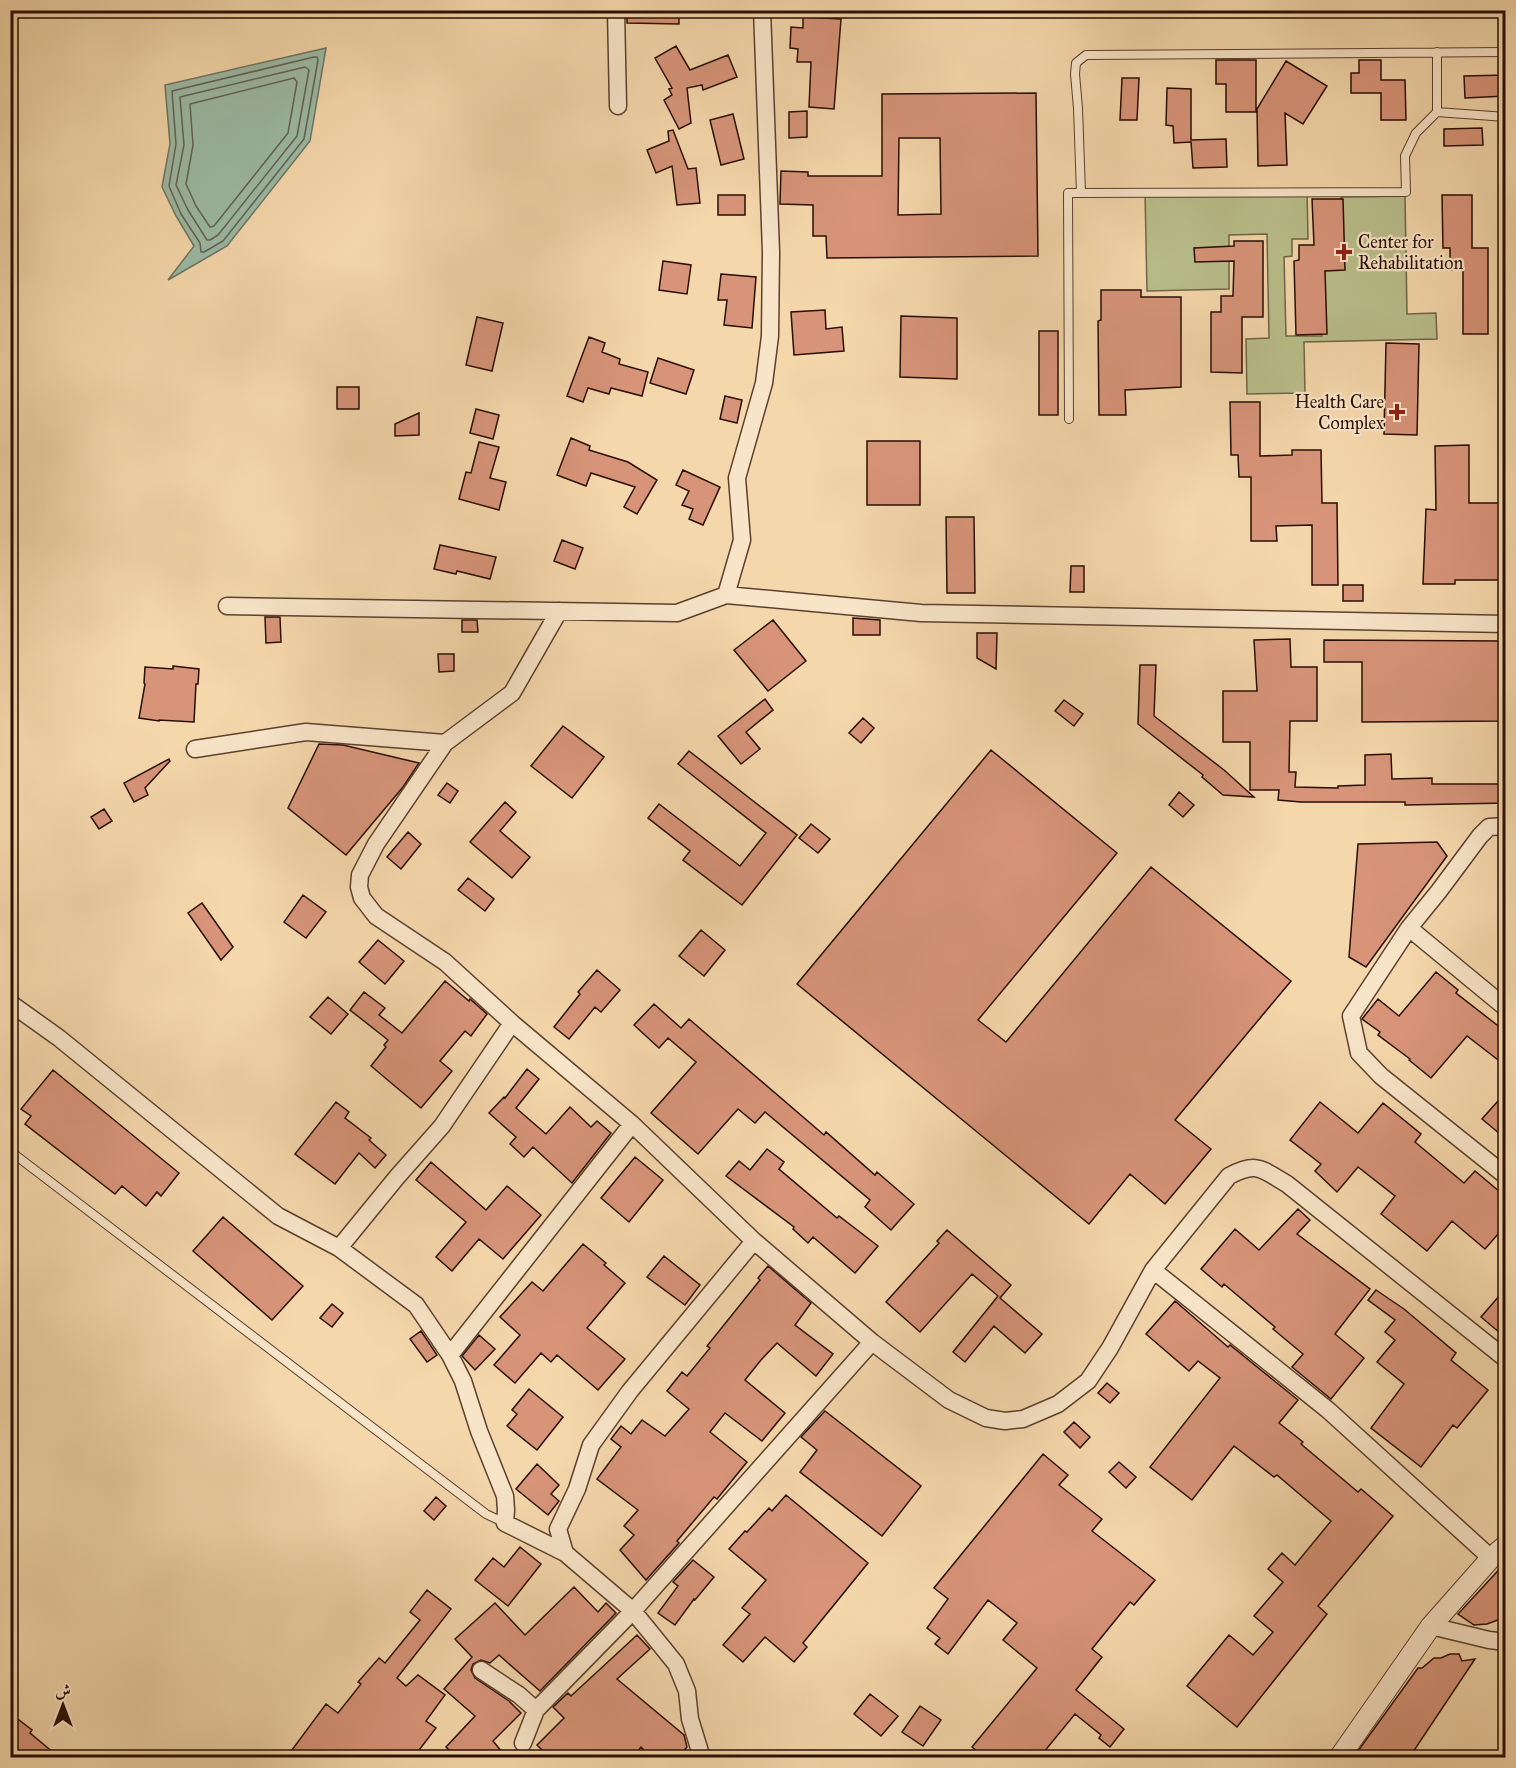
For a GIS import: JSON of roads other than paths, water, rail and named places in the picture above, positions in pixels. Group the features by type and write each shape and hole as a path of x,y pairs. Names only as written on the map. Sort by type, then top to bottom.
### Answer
{"street":[{"path":"616,10 618,106"},
{"path":"726,595 742,540 736,478 764,383 770,336 771,252 762,10"},
{"path":"227,606 677,612 726,595 921,613 1506,624"},
{"path":"559,611 512,693 446,743 376,844 360,875 359,887 362,898 376,916 445,962 512,1023 632,1124 754,1241 872,1342 949,1400 986,1418 1005,1421 1023,1419 1058,1404 1088,1382 1110,1348 1153,1270 1229,1176 1244,1167 1258,1168 1287,1184 1506,1359"},
{"path":"195,749 306,732 446,743"},
{"path":"1506,826 1490,827 1480,836 1409,928 1351,1016 1359,1053 1381,1076 1506,1176"},
{"path":"1409,928 1506,1008"},
{"path":"10,1003 59,1038 278,1216 339,1248 416,1305 450,1355 462,1381 479,1431 501,1482 505,1496 505,1523 565,1553 633,1611 676,1664 687,1691 690,1719 700,1756"},
{"path":"339,1248 442,1126 512,1023"},
{"path":"450,1355 632,1124"},
{"path":"565,1553 558,1529 577,1489 591,1445 630,1392 754,1241"},
{"path":"1153,1270 1328,1410 1498,1552 1431,1626 1339,1758"},
{"path":"523,1743 536,1710 633,1611 872,1342"},
{"path":"1431,1626 1506,1642"},
{"path":"481,1670 519,1695 536,1710"}],"lane":[{"path":"1069,419 1068,194 1406,192 1405,156 1416,134 1437,112 1437,52"},
{"path":"1081,194 1075,74 1076,63 1086,55 1506,52"},
{"path":"1437,112 1506,117"},
{"path":"10,1151 486,1514 505,1523"}],"water":[{"path":"326,48 310,141 227,246 168,280 194,246 162,187 170,144 165,85"}],"place":[{"name":"Center for Rehabilitation","path":"1344,252"},
{"name":"Health Care Complex","path":"1397,412"}]}
